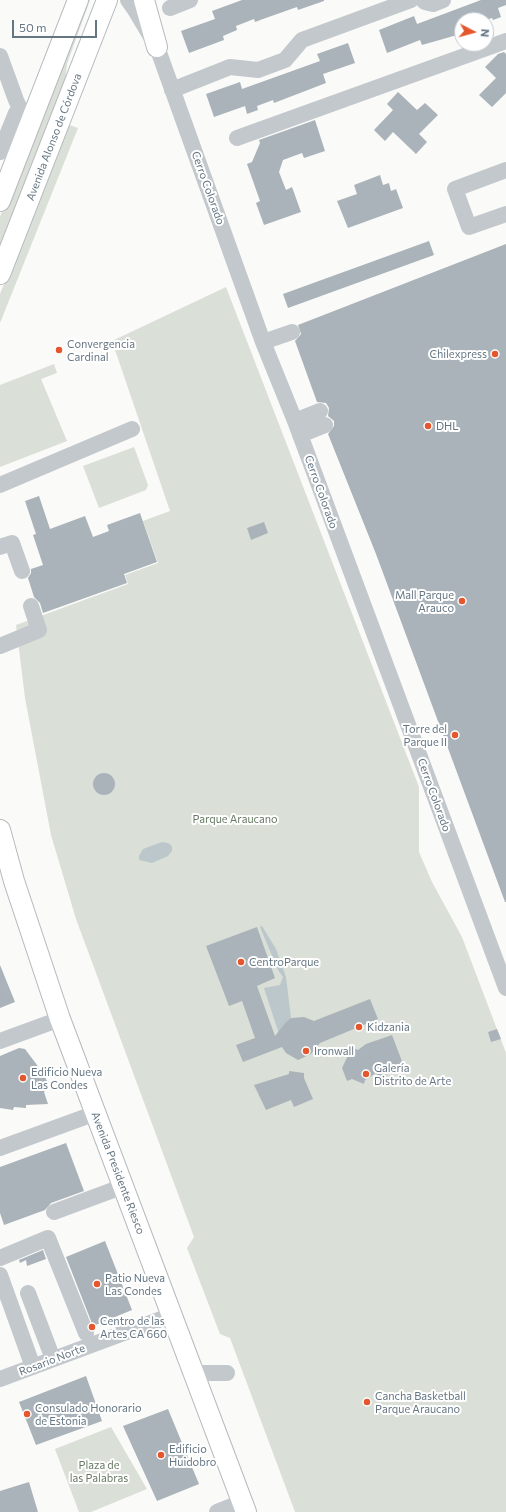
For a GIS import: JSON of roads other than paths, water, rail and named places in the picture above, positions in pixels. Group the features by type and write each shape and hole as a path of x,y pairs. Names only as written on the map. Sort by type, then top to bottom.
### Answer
{"main road":[{"path":"1,194 27,114 78,0"},
{"name":"Avenida Alonso de Córdova","path":"0,274 107,0"},
{"path":"144,0 157,47"},
{"name":"Avenida Presidente Riesco","path":"0,830 14,881 60,1019 244,1507"}],"street":[{"name":"Cerro Colorado","path":"128,0 157,47 264,342 506,988"},
{"path":"170,8 190,0"},
{"path":"172,90 230,67 258,70 285,60 302,40 411,0"},
{"path":"423,0 433,4 443,0"},
{"path":"237,138 506,41"},
{"path":"0,56 27,114"},
{"path":"0,152 16,113 27,114"},
{"path":"506,170 455,189 469,227 506,214"},
{"path":"264,342 292,332"},
{"path":"297,428 322,418"},
{"path":"0,485 132,429"},
{"path":"0,547 12,543 22,571"},
{"path":"0,646 39,630 31,606"},
{"path":"0,1042 60,1019"},
{"path":"0,1148 96,1113"},
{"path":"54,1212 124,1186"},
{"path":"0,1258 48,1238 86,1333"},
{"path":"0,1275 33,1367"},
{"path":"28,1293 53,1359"},
{"name":"Rosario Norte","path":"0,1379 172,1315"},
{"path":"193,1373 227,1374"},
{"path":"216,1512 244,1507"}],"place":[{"name":"Convergencia Cardinal","path":"59,350"},
{"name":"Chilexpress","path":"495,354"},
{"name":"DHL","path":"428,426"},
{"name":"Mall Parque Arauco","path":"462,601"},
{"name":"Torre del Parque II","path":"455,735"},
{"name":"CentroParque","path":"241,962"},
{"name":"Kidzania","path":"359,1027"},
{"name":"Ironwall","path":"306,1051"},
{"name":"Galería Distrito de Arte","path":"366,1074"},
{"name":"Edificio Nueva Las Condes","path":"23,1078"},
{"name":"Patio Nueva Las Condes","path":"97,1284"},
{"name":"Centro de las Artes CA 660","path":"92,1327"},
{"name":"Cancha Basketball Parque Araucano","path":"367,1402"},
{"name":"Consulado Honorario de Estonia","path":"27,1414"},
{"name":"Edificio Huidobro","path":"161,1455"}],"park label":[{"name":"Parque Araucano","path":"235,819"},
{"name":"Plaza de las Palabras","path":"99,1471"}]}
